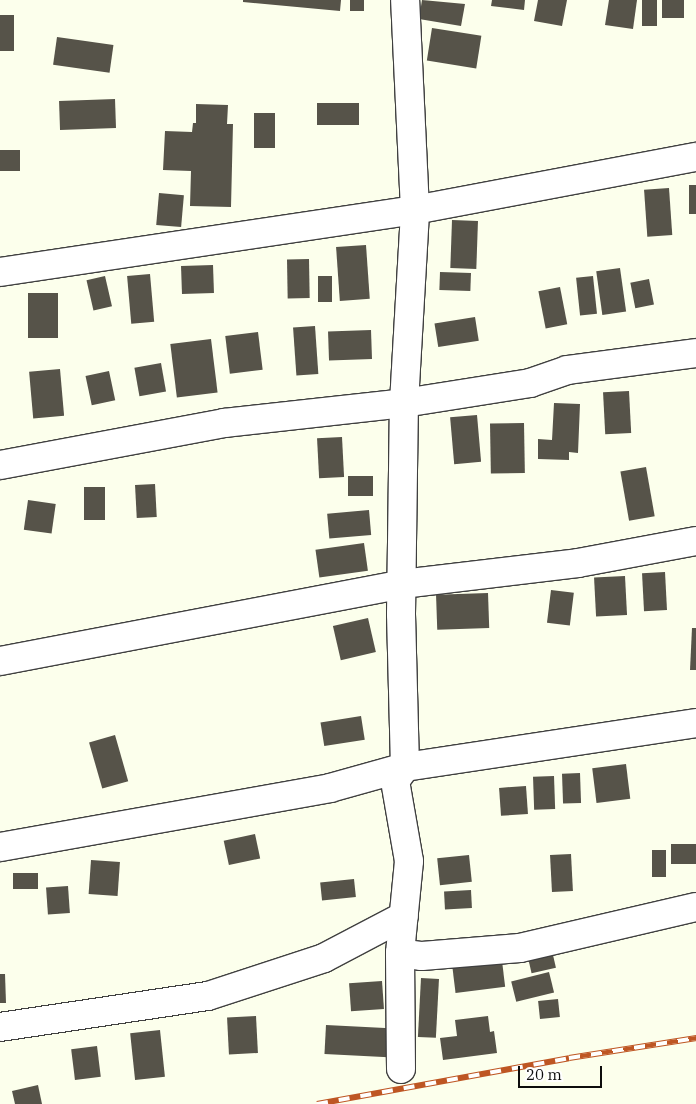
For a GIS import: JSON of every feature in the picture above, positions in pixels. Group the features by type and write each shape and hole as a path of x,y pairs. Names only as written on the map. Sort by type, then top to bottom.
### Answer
{"street":[{"path":"401,1069 400,954 409,861 395,781 405,767 402,584 404,403 415,210 404,0"},
{"path":"0,272 415,210 696,157"},
{"path":"0,465 224,423 404,403 530,383 567,370 696,353"},
{"path":"0,662 402,584 578,563 696,541"},
{"path":"0,847 330,788 405,767 696,723"},
{"path":"400,954 422,956 520,948 696,907"},
{"path":"0,1027 208,996 324,958 404,916"}],"building":[{"path":"243,0 341,0 340,11 243,2"},
{"path":"350,0 364,0 364,11 350,11"},
{"path":"422,0 465,4 461,26 419,19"},
{"path":"492,0 525,0 524,10 491,6"},
{"path":"538,0 567,0 562,26 534,21"},
{"path":"609,0 637,0 633,29 605,25"},
{"path":"642,0 657,0 657,26 642,26"},
{"path":"662,0 684,0 684,18 662,18"},
{"path":"0,15 14,15 14,51 0,51"},
{"path":"432,28 481,36 476,68 427,61"},
{"path":"57,37 113,45 110,73 53,65"},
{"path":"115,99 116,128 60,130 59,101"},
{"path":"317,103 359,103 359,125 317,125"},
{"path":"196,104 228,105 227,124 233,124 231,207 190,206 191,171 163,170 165,131 192,132 193,123 196,123"},
{"path":"254,113 275,113 275,148 254,148"},
{"path":"0,150 20,150 20,171 0,171"},
{"path":"689,185 696,185 696,214 689,214"},
{"path":"669,188 672,235 647,237 644,190"},
{"path":"159,193 184,195 181,227 156,225"},
{"path":"452,220 478,221 476,269 450,268"},
{"path":"366,245 370,299 340,301 336,247"},
{"path":"287,259 309,259 310,298 288,298"},
{"path":"213,265 214,293 182,294 181,266"},
{"path":"620,268 626,312 602,315 596,271"},
{"path":"440,272 471,273 470,291 439,290"},
{"path":"150,274 154,322 131,324 127,276"},
{"path":"105,276 112,306 93,310 86,280"},
{"path":"318,276 332,276 332,302 318,302"},
{"path":"593,276 597,314 580,316 576,278"},
{"path":"649,279 654,305 635,308 630,283"},
{"path":"560,287 567,324 546,328 538,291"},
{"path":"28,293 58,293 58,338 28,338"},
{"path":"475,317 479,341 438,347 435,323"},
{"path":"315,326 318,374 296,375 293,328"},
{"path":"371,330 372,359 329,360 328,332"},
{"path":"258,332 263,370 230,374 225,336"},
{"path":"211,339 218,393 177,398 170,344"},
{"path":"161,363 166,392 139,396 134,368"},
{"path":"60,369 64,416 33,419 29,372"},
{"path":"109,371 115,400 92,405 86,376"},
{"path":"629,391 631,433 605,434 603,392"},
{"path":"554,403 580,404 578,453 569,452 569,460 538,459 538,439 552,440"},
{"path":"477,415 481,462 454,464 450,417"},
{"path":"524,423 525,473 491,474 490,424"},
{"path":"342,437 344,477 319,478 317,438"},
{"path":"646,467 655,516 629,521 620,472"},
{"path":"348,476 373,476 373,496 348,496"},
{"path":"155,484 157,517 137,518 135,485"},
{"path":"84,487 105,487 105,520 84,520"},
{"path":"28,500 56,504 52,534 24,530"},
{"path":"369,510 371,535 329,539 327,514"},
{"path":"364,543 368,571 319,578 315,550"},
{"path":"665,572 667,610 644,611 642,573"},
{"path":"625,576 627,615 596,617 594,578"},
{"path":"551,590 574,593 570,626 547,623"},
{"path":"488,593 489,628 437,630 436,595"},
{"path":"368,618 376,652 341,660 333,626"},
{"path":"692,628 696,628 696,670 690,670"},
{"path":"361,716 365,740 324,746 321,722"},
{"path":"115,735 128,781 102,789 89,742"},
{"path":"626,764 630,799 597,803 592,768"},
{"path":"580,773 581,803 563,804 562,774"},
{"path":"554,776 555,809 534,810 533,777"},
{"path":"526,786 528,814 501,816 499,788"},
{"path":"255,834 260,858 229,865 224,841"},
{"path":"671,844 696,844 696,864 671,864"},
{"path":"652,850 666,850 666,877 652,877"},
{"path":"571,854 573,891 552,892 550,855"},
{"path":"469,855 472,882 440,885 437,858"},
{"path":"91,860 120,862 118,896 89,894"},
{"path":"13,873 38,873 38,889 13,889"},
{"path":"354,879 356,897 322,900 320,883"},
{"path":"68,886 70,913 48,914 46,888"},
{"path":"471,890 472,908 445,909 444,891"},
{"path":"553,955 556,968 532,973 529,961"},
{"path":"502,961 505,987 456,993 452,967"},
{"path":"549,972 554,992 516,1002 511,981"},
{"path":"0,974 5,974 6,1003 0,1003"},
{"path":"421,978 439,979 436,1038 418,1037"},
{"path":"382,981 384,1009 351,1011 349,983"},
{"path":"558,999 560,1017 540,1019 538,1001"},
{"path":"256,1016 258,1053 229,1054 227,1018"},
{"path":"488,1016 490,1032 494,1031 497,1053 443,1060 440,1038 457,1036 455,1020"},
{"path":"326,1025 390,1028 388,1057 324,1054"},
{"path":"160,1030 165,1077 135,1080 130,1033"},
{"path":"97,1046 101,1077 75,1080 71,1049"},
{"path":"38,1085 42,1104 15,1104 12,1091"}],"railway":[{"path":"317,1104 569,1058 696,1038"}]}
